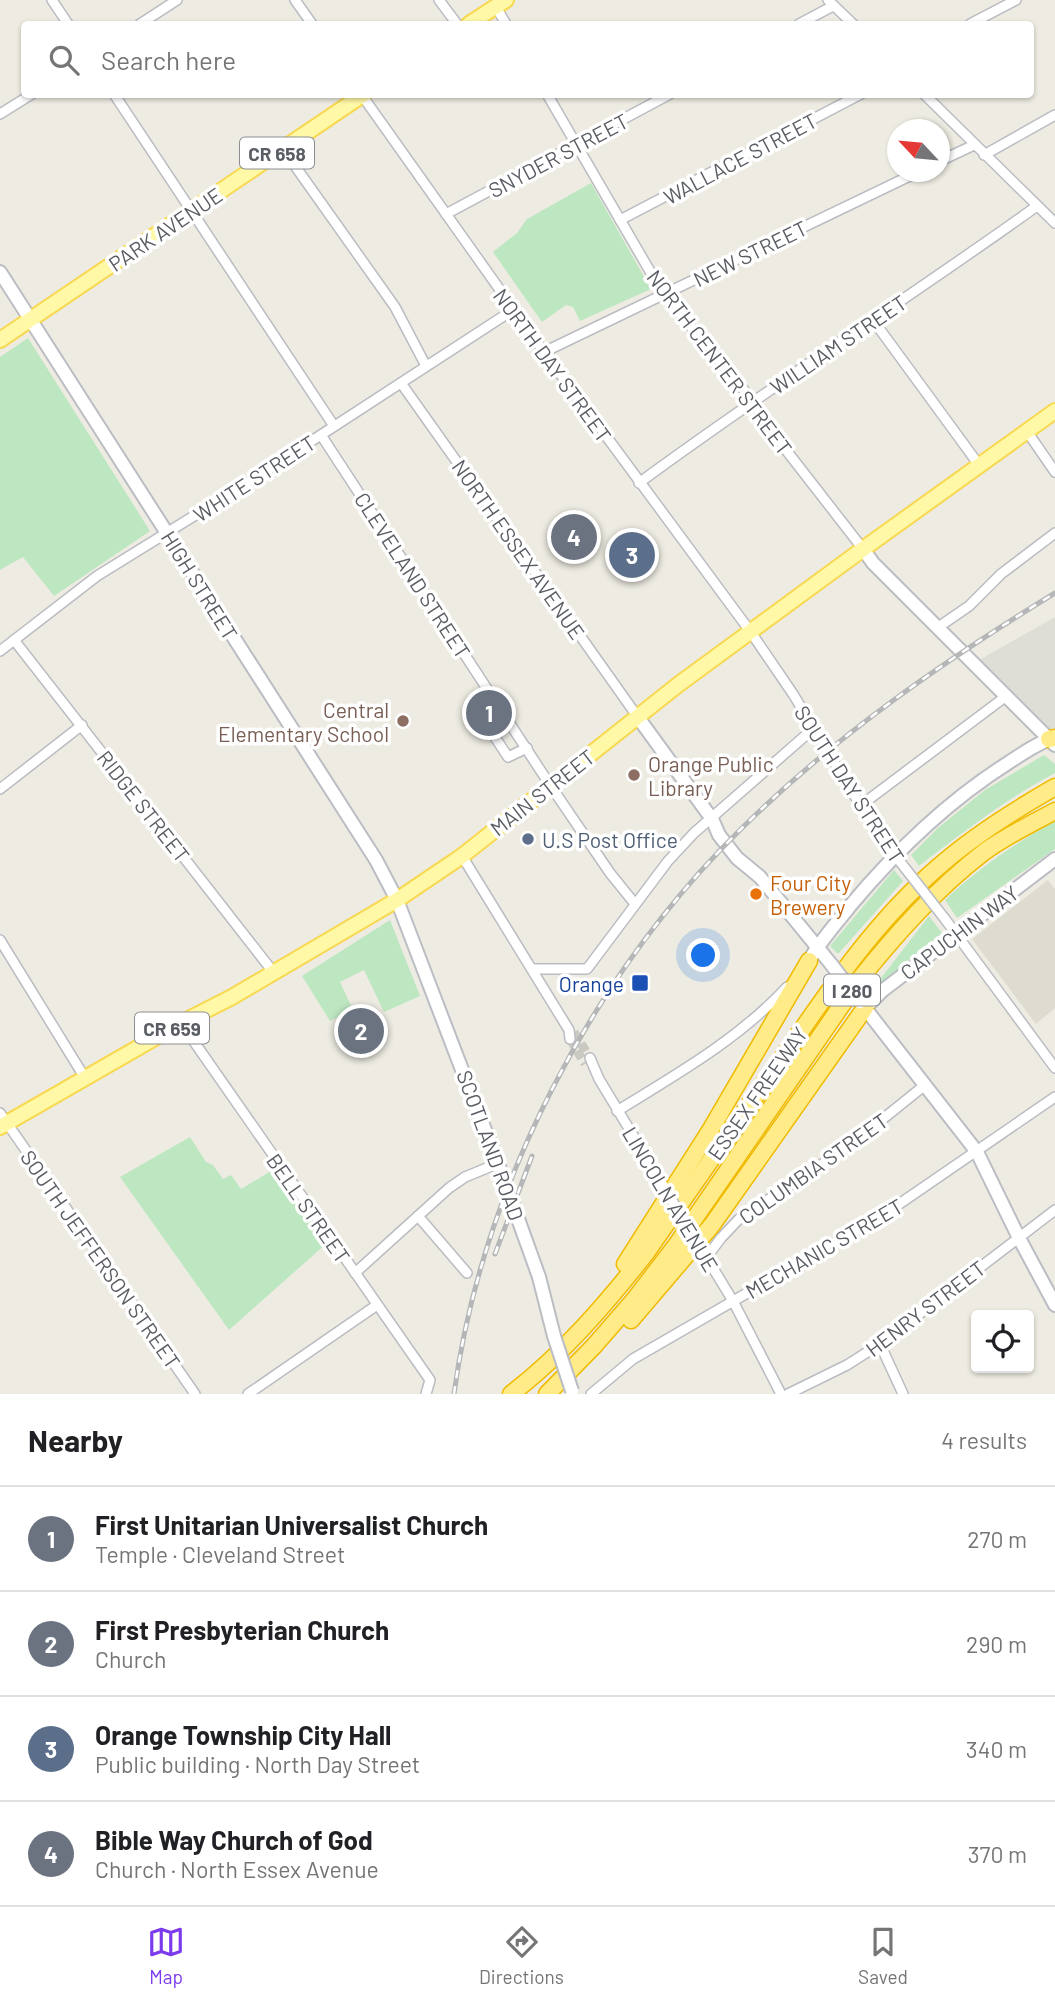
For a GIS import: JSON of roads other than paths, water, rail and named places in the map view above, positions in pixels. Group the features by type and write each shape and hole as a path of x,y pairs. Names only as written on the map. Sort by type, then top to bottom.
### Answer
{"highway":[{"name":"ESSEX FREEWAY","path":"511,1394 581,1329 646,1253 829,991 904,899 936,868 974,838 1014,810 1055,788"},
{"name":"ESSEX FREEWAY","path":"547,1394 602,1337 677,1244 859,980 887,945 943,887 985,852 1055,811"},
{"path":"581,1329 711,1129 808,961"},
{"path":"547,1394 621,1332 712,1225 863,1005"}],"main road":[{"path":"475,21 501,4"},
{"name":"PARK AVENUE","path":"0,340 359,98"},
{"name":"HIGH STREET","path":"0,272 376,860 397,901"},
{"name":"MAIN STREET","path":"2,1121 232,997 397,901 462,856 637,716 751,631 1026,430 1052,416"},
{"path":"808,961 817,946 877,874 939,813 985,777 1054,740 1005,697 873,563 863,549"},
{"path":"637,716 712,820 719,835 737,858 752,869 817,946 977,1152 1055,1305"},
{"name":"CAPUCHIN WAY","path":"863,1005 1055,859"},
{"name":"SCOTLAND ROAD","path":"397,901 499,1163 539,1277 554,1336 573,1392"}],"street":[{"path":"52,0 66,21"},
{"path":"145,21 177,0"},
{"path":"295,0 310,21"},
{"path":"439,0 455,21"},
{"path":"976,21 1016,0"},
{"path":"804,21 831,3 850,21"},
{"path":"501,4 505,21"},
{"path":"0,114 26,98"},
{"path":"117,98 334,426"},
{"name":"NORTH DAY STREET","path":"365,98 513,310 751,631"},
{"name":"NORTH CENTER STREET","path":"549,98 663,294 754,401 786,450 863,549"},
{"name":"SNYDER STREET","path":"446,214 663,98"},
{"name":"WALLACE STREET","path":"620,220 853,98"},
{"path":"928,98 1055,223"},
{"path":"984,155 1055,114"},
{"path":"950,156 974,145"},
{"path":"283,149 395,307 426,366"},
{"name":"NEW STREET","path":"544,352 897,182"},
{"name":"WILLIAM STREET","path":"639,483 1037,206"},
{"name":"WHITE STREET","path":"0,651 75,592 513,310"},
{"path":"873,320 979,464"},
{"name":"NORTH ESSEX AVENUE","path":"401,383 637,716"},
{"path":"1026,430 1055,472"},
{"name":"CLEVELAND STREET","path":"321,435 550,785 610,873 635,904"},
{"path":"937,628 968,606 1001,574 1055,533"},
{"name":"SOUTH DAY STREET","path":"751,631 814,728 860,806 1055,1068"},
{"name":"RIDGE STREET","path":"14,640 274,973"},
{"path":"860,806 1005,697"},
{"path":"497,702 481,716 508,757 527,748"},
{"path":"0,789 82,725"},
{"path":"532,969 587,969 668,861 694,833 814,728"},
{"path":"462,856 571,1034"},
{"path":"0,940 85,1078"},
{"path":"617,1111 733,1036 776,999 808,961"},
{"name":"BELL STREET","path":"181,1023 430,1380 426,1394"},
{"name":"LINCOLN AVENUE","path":"587,1061 733,1301 781,1394"},
{"name":"COLUMBIA STREET","path":"706,1258 739,1219 848,1147 925,1085"},
{"name":"MECHANIC STREET","path":"591,1394 633,1359 889,1211 1055,1097"},
{"name":"SOUTH JEFFERSON STREET","path":"2,1121 195,1394"},
{"path":"355,1273 457,1182 499,1163"},
{"name":"HENRY STREET","path":"788,1394 847,1365 880,1344 1055,1210"},
{"path":"418,1216 467,1273"},
{"path":"248,1394 377,1305"},
{"path":"880,1344 903,1394"}],"tunnel":[{"path":"574,1032 590,1058"},
{"path":"570,1039 585,1064"}],"railway":[{"path":"454,1394 468,1316 490,1239 518,1162 553,1088 593,1017 638,949 688,886 742,828 815,762 932,673 1055,593"},
{"path":"495,1254 532,1156"}],"place":[{"name":"Bible Way Church of God","path":"574,537"},
{"name":"Orange Township City Hall","path":"632,555"},
{"name":"First Unitarian Universalist Church","path":"489,713"},
{"name":"Central Elementary School","path":"403,721"},
{"name":"Orange Public Library","path":"634,775"},
{"name":"U.S Post Office","path":"528,839"},
{"name":"Four City Brewery","path":"756,894"},
{"name":"Orange","path":"640,983"},
{"name":"First Presbyterian Church","path":"361,1031"}]}
